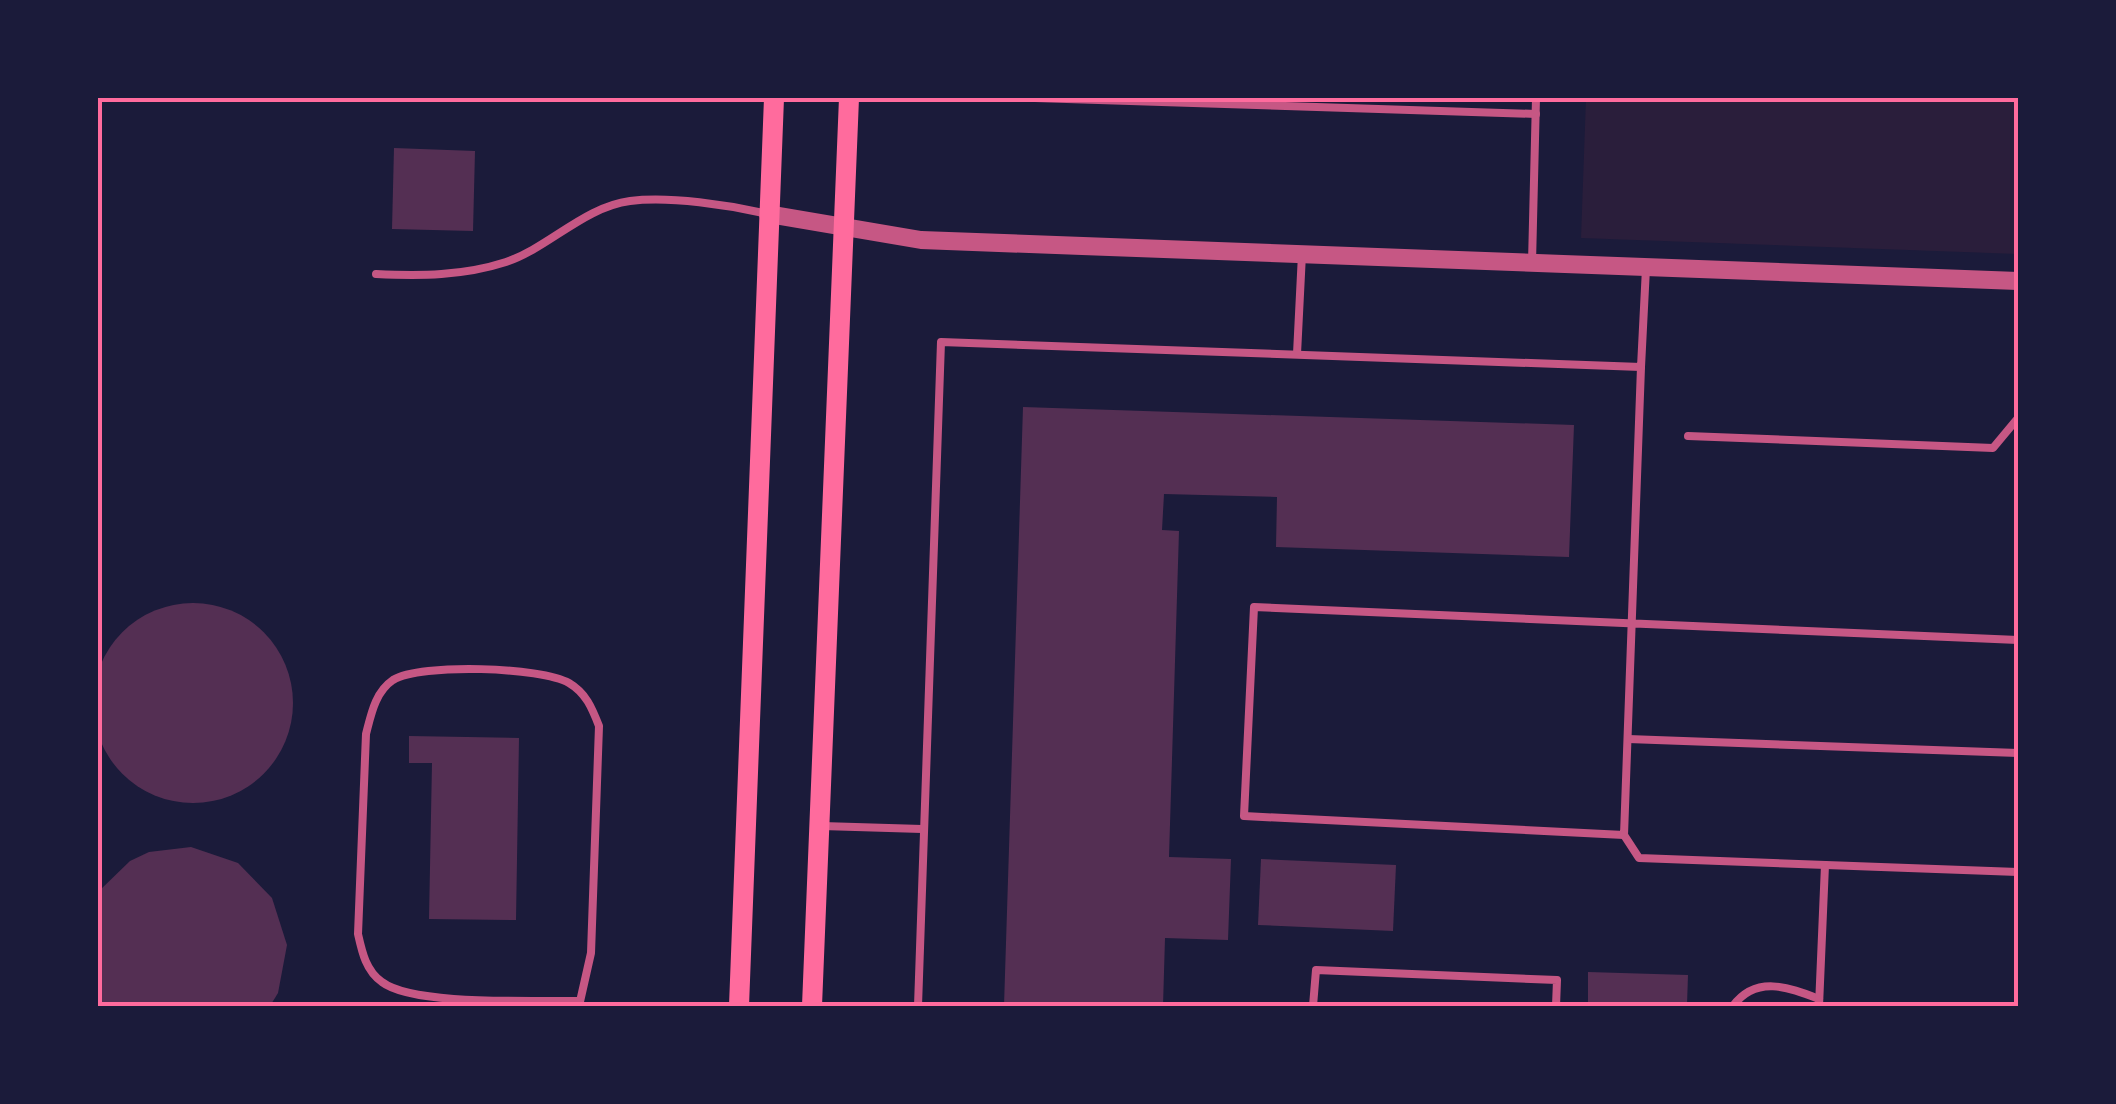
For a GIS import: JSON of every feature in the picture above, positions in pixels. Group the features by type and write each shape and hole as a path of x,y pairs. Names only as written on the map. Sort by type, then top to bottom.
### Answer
{"main road":[{"path":"738,1006 774,98"},
{"path":"812,1006 849,98"}],"street":[{"path":"768,214 905,239 2018,281"}],"lane":[{"path":"1034,98 1536,114"},
{"path":"1532,264 1536,98"},
{"path":"376,274 438,276 508,262 596,212 629,201 730,205 768,214"},
{"path":"1298,354 1302,254"},
{"path":"1646,268 1624,835 1639,858 2018,872"},
{"path":"918,1006 940,342 1641,367"},
{"path":"1688,436 1992,448 2018,418"},
{"path":"1624,835 1244,816 1254,607 2018,640"},
{"path":"422,670 549,674 572,685 590,702 600,726 591,952 578,1004 416,996 382,982 364,960 358,934 366,734 374,704 392,681 422,670"},
{"path":"1628,739 2018,753"},
{"path":"819,826 922,829"},
{"path":"1733,1006 1756,987 1782,985 1819,1003 1825,864"},
{"path":"1313,1006 1316,970 1557,980 1556,1006"}],"shaded area":[{"path":"1586,98 2018,98 2018,254 1581,238"}],"building":[{"path":"394,148 475,151 473,231 392,229"},
{"path":"1023,407 1574,425 1569,557 1276,547 1277,497 1164,494 1162,530 1179,531 1169,857 1231,859 1228,940 1165,938 1163,1006 1004,1006"},
{"path":"193,603 231,611 264,632 285,665 293,703 285,741 264,774 231,795 193,803 155,795 122,774 101,741 93,703 101,665 122,632 155,611"},
{"path":"409,736 519,738 516,920 429,919 432,763 409,763"},
{"path":"191,847 238,863 272,898 287,945 278,993 270,1006 98,1006 98,892 130,861 149,852"},
{"path":"1261,859 1396,865 1393,931 1258,925"},
{"path":"1588,972 1688,975 1687,1005 1588,1002"}]}
